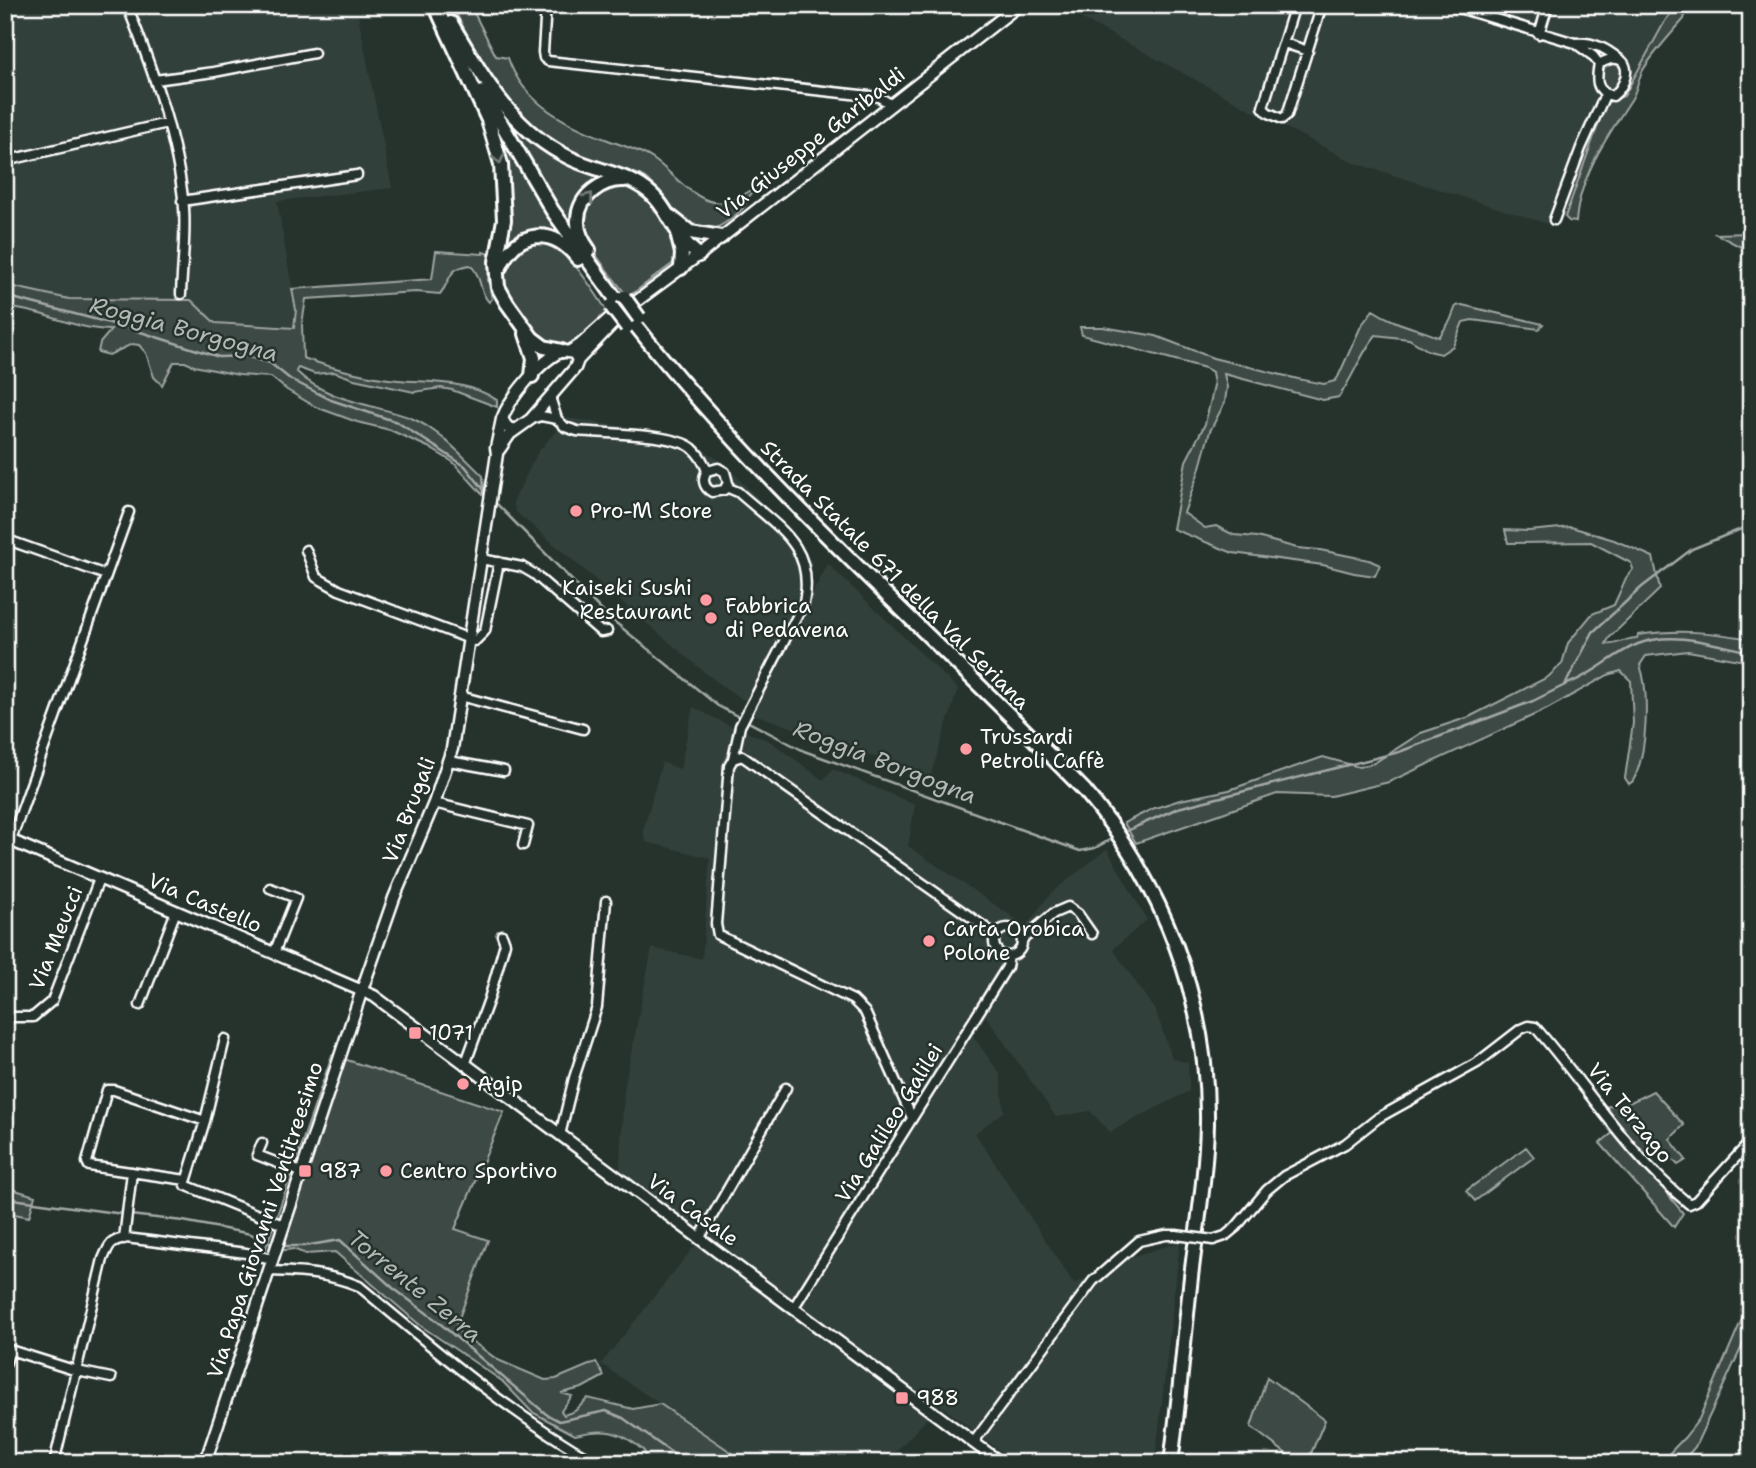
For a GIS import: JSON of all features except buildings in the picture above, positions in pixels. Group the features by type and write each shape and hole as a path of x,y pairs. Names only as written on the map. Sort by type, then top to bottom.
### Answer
{"highway":[{"path":"437,5 512,117 548,146 572,159 631,180 648,190 677,233 688,247 699,255"},
{"path":"437,5 488,120 501,164 504,220 496,262 498,287 523,327 534,358 532,376"},
{"name":"Strada Statale 671 della Val Seriana","path":"437,5 520,159 552,210 633,322 679,380 750,458 1054,758 1102,811 1128,847 1161,908 1185,970 1201,1038 1206,1096 1205,1154 1171,1463"},
{"path":"620,303 587,248 578,219 582,204 591,191 616,179 631,180"},
{"path":"663,210 690,232 699,255"},
{"path":"690,232 722,237"},
{"path":"677,233 681,268"},
{"path":"497,274 508,250 514,245 533,236 546,236 570,248 620,303"},
{"path":"523,327 544,347 566,351"}],"street":[{"path":"127,5 155,80 167,123 182,201 181,294"},
{"path":"546,5 544,58 548,61 880,97 892,105"},
{"name":"Via Giuseppe Garibaldi","path":"498,454 496,448 507,408 532,376 552,357 580,345 620,303 699,255 1019,5"},
{"path":"1295,5 1263,107 1283,119 1287,115 1322,5"},
{"path":"1449,5 1470,8 1539,34 1604,48 1624,63 1627,72 1626,80 1613,96 1605,94 1598,87 1596,79 1599,64 1575,43"},
{"path":"1539,34 1548,5"},
{"path":"1284,43 1308,51"},
{"path":"155,80 314,53"},
{"path":"1599,64 1611,57 1619,59"},
{"path":"1554,220 1605,94"},
{"path":"5,161 167,123"},
{"path":"182,201 356,174"},
{"name":"Via Giuseppe Garibaldi","path":"488,510 498,454 505,439 531,419 575,368 620,303"},
{"path":"566,351 578,360"},
{"path":"550,397 556,419"},
{"path":"531,419 541,416 556,419 565,427 577,431 678,441 700,456 707,471 704,483 708,490 716,493 726,487 729,479 726,472 714,468 707,471"},
{"path":"502,419 507,427 515,430"},
{"path":"726,487 738,492 795,544 804,562 807,584 804,603 740,726 729,766 716,930 718,935 853,1000 865,1012 912,1118"},
{"name":"Via Brugali","path":"362,990 394,898 435,803 449,761 488,510"},
{"path":"8,839 129,512"},
{"path":"5,539 106,575"},
{"path":"306,551 317,577 339,590 475,641 485,631 499,562"},
{"path":"481,559 522,567 534,574 601,632 607,631"},
{"path":"460,696 583,729"},
{"path":"733,759 742,756 996,935"},
{"path":"449,761 504,771"},
{"path":"435,803 528,826 523,845"},
{"name":"Via Castello","path":"8,839 362,990"},
{"name":"Via Meucci","path":"5,1014 12,1017 33,1017 52,1001 99,879"},
{"name":"Via Castello","path":"270,888 296,898 274,953"},
{"path":"560,1135 574,1078 597,1007 606,901"},
{"path":"1023,940 1012,928 1004,928 996,935 995,944 1003,955 1009,956 1019,951 1023,940 1054,913 1068,908 1078,914 1092,934"},
{"path":"140,1005 176,911"},
{"path":"465,1065 489,999 505,943 502,936"},
{"name":"Via Galileo Galilei","path":"794,1307 1007,967 1009,956"},
{"name":"Via Casale","path":"362,990 794,1307 1001,1463"},
{"name":"Via Papa Giovanni Ventitreesimo","path":"205,1463 362,990"},
{"name":"Via Terzago","path":"973,1443 1093,1281 1139,1241 1166,1235 1213,1240 1225,1236 1267,1190 1284,1177 1345,1144 1378,1118 1476,1063 1528,1026 1535,1027 1625,1138 1670,1189 1689,1204 1696,1200 1751,1140"},
{"path":"225,1038 205,1121 185,1185 283,1225"},
{"path":"699,1239 786,1088"},
{"path":"186,1180 89,1166 87,1162 107,1090 114,1090 205,1121"},
{"path":"262,1143 257,1155 301,1172"},
{"path":"124,1239 132,1172"},
{"path":"54,1463 103,1259 114,1240 273,1257"},
{"path":"268,1271 335,1276 359,1286 516,1413 550,1437 597,1463"},
{"path":"5,1365 10,1350 77,1371 111,1378"}],"shaded area":[{"path":"5,5 403,5 358,15 392,188 277,201 296,310 294,329 215,323 191,300 69,299 5,285"},
{"path":"452,5 470,5 496,56 508,58 524,88 535,100 562,119 648,156 689,190 714,202 727,202 762,183 763,185 748,197 740,211 721,225 707,230 696,229 687,224 645,178 589,161 562,146 521,115 491,77"},
{"path":"1057,5 1677,5 1665,21 1624,96 1558,227 1355,163"},
{"path":"1676,7 1687,9 1684,19 1643,70 1633,96 1588,173 1578,205 1576,222 1569,221 1565,217 1606,103 1624,96 1665,21"},
{"path":"1606,63 1617,63 1622,72 1616,88 1609,92 1604,89 1600,78"},
{"path":"503,116 604,178 589,187 580,198 572,228"},
{"path":"496,130 539,203 561,234 531,233 506,247 508,219"},
{"path":"620,185 644,197 657,209 673,233 678,255 672,264 628,297 594,251 582,220 586,206 598,194"},
{"path":"1751,233 1751,249 1716,234"},
{"path":"529,242 543,244 566,257 586,279 610,315 566,347 557,347 535,333 515,308 503,284 502,275 506,264"},
{"path":"436,251 489,254 488,280 492,299 489,302 486,298 477,274 470,265 453,272 440,294 416,292 306,299 302,324 303,358 374,377 436,382 474,389 497,400 497,407 441,388 414,392 334,372 315,374 298,368 296,371 321,389 411,418 431,429 483,476 484,496 453,462 428,447 390,430 357,422 316,407 271,377 239,375 185,362 174,362 162,385 154,377 146,353 139,345 132,344 109,355 98,352 100,343 111,330 84,327 32,312 5,308 5,285 69,299 191,300 215,323 294,328 296,310 292,289 432,279"},
{"path":"1462,305 1543,324 1539,329 1472,320 1463,322 1453,346 1441,354 1429,351 1409,339 1376,335 1339,397 1323,400 1224,374 1227,387 1225,402 1210,431 1184,513 1205,528 1216,526 1234,535 1257,537 1297,548 1369,560 1380,565 1375,576 1323,565 1233,553 1173,529 1186,461 1205,424 1214,385 1212,372 1082,335 1080,327 1103,327 1156,336 1213,358 1324,384 1335,381 1338,377 1361,326 1373,310 1439,337 1456,306"},
{"path":"567,418 684,436 724,464 801,542 812,563 812,594 828,564 958,689 930,777 754,714 758,706 740,698 709,676 516,512 513,502 538,452"},
{"path":"1571,527 1614,540 1653,557 1660,589 1606,644 1637,638 1638,635 1668,632 1708,633 1751,639 1751,662 1688,651 1646,656 1640,665 1646,707 1644,740 1638,770 1629,784 1625,778 1633,723 1631,681 1621,671 1608,675 1547,709 1389,782 1331,796 1277,794 1136,843 1124,823 1152,809 1229,790 1323,757 1359,767 1374,763 1421,733 1469,717 1548,677 1562,664 1568,643 1592,614 1614,605 1633,569 1631,563 1591,542 1508,543 1505,530"},
{"path":"693,707 728,725 770,741 823,780 833,769 915,805 908,846 1026,926 1051,893 1107,849 1147,920 1113,949 1156,1012 1172,1058 1188,1063 1189,1091 1110,1132 1090,1111 1056,1117 986,1016 973,1036 1000,1074 1004,1112 975,1133 1074,1284 1131,1257 1180,1242 1155,1463 1016,1463 940,1405 885,1463 789,1463 782,1456 776,1463 747,1463 601,1364 696,1244 619,1184 624,1089 652,948 702,959 710,858 646,842 643,831 662,762 680,769"},
{"name":"Centro Sportivo","path":"332,1055 504,1112 455,1229 488,1240 455,1329 498,1360 545,1380 556,1379 596,1362 604,1376 582,1388 561,1393 572,1396 561,1411 564,1415 575,1411 588,1398 633,1409 660,1404 747,1463 641,1463 645,1459 644,1451 620,1435 604,1431 575,1435 532,1412 502,1381 421,1326 335,1252 306,1254 293,1249 264,1253"},
{"path":"1653,1091 1684,1125 1670,1139 1686,1160 1678,1165 1656,1143 1638,1158 1683,1213 1674,1227 1600,1143 1621,1126 1605,1107 1631,1102"},
{"path":"1526,1147 1534,1157 1475,1201 1466,1191"},
{"path":"5,1187 35,1196 29,1217 5,1212"},
{"path":"1751,1298 1751,1327 1695,1447 1681,1463 1660,1463 1699,1419"},
{"path":"1267,1377 1325,1420 1307,1463 1290,1463 1293,1459 1251,1427"}],"waterway":[{"name":"Roggia Borgogna","path":"5,296 125,327 219,357 245,356 270,363 290,379 331,400 397,422 465,466 488,495"},
{"name":"Roggia Borgogna","path":"493,500 605,614 718,706 804,751 1080,851 1095,848 1113,838"},
{"name":"Roggia Borgogna","path":"1122,833 1178,808 1399,752 1533,701 1565,685 1593,632 1642,587 1692,549 1751,525"},
{"path":"1567,684 1629,648 1652,640 1694,640 1751,652"},
{"name":"Torrente Zerra","path":"5,1198 123,1214"},
{"name":"Torrente Zerra","path":"130,1215 183,1221 251,1234 273,1245"},
{"name":"Torrente Zerra","path":"280,1246 304,1246 340,1240 393,1288 436,1320 546,1414 559,1421 606,1411 623,1418 686,1463"}],"place":[{"name":"Pro-M Store","path":"576,511"},
{"name":"Kaiseki Sushi Restaurant","path":"706,600"},
{"name":"Fabbrica di Pedavena","path":"711,618"},
{"name":"Trussardi Petroli Caffè","path":"966,749"},
{"name":"Carta Orobica Polone","path":"929,941"},
{"name":"1071","path":"415,1033"},
{"name":"Agip","path":"463,1084"},
{"name":"987","path":"305,1171"},
{"name":"Centro Sportivo","path":"386,1171"},
{"name":"988","path":"902,1398"}]}
